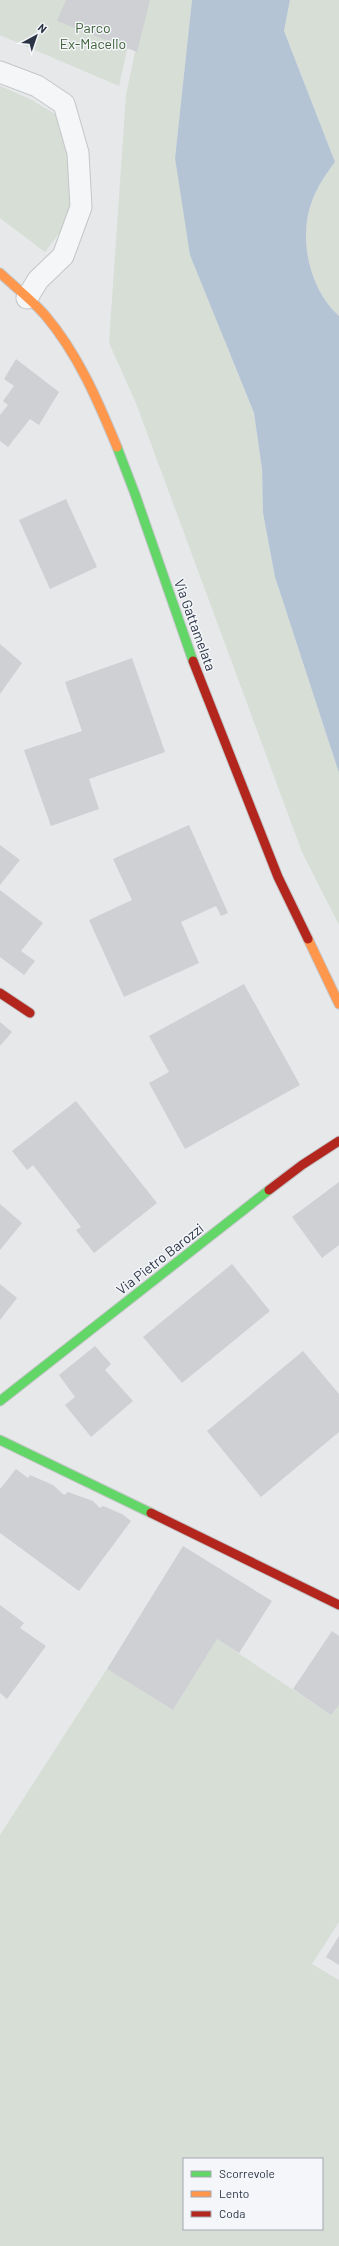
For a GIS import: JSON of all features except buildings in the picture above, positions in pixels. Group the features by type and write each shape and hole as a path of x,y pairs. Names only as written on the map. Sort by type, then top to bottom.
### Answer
{"street":[{"name":"Via Gattamelata","path":"0,273 45,315 82,368 103,412 135,494 185,642 272,862 339,1004"},
{"path":"0,993 30,1013"},
{"name":"Via Pietro Barozzi","path":"0,1401 302,1165 339,1141"},
{"path":"0,1440 339,1605"}],"lane":[{"path":"0,72 37,86 64,104 78,153 81,207 63,256 38,280 27,298"}],"green space":[{"name":"Parco Ex-Macello","path":"0,0 138,0 119,86 0,35"},
{"path":"146,0 192,0 175,158 225,342 254,413 262,469 263,513 275,577 339,773 339,925 302,852 136,403 109,343 126,95"},
{"path":"290,0 339,0 339,316 320,292 309,262 306,247 308,215 312,201 316,191 335,162 284,31"},
{"path":"0,86 32,100 55,114 65,125 73,204 66,224 45,252 0,218"},
{"path":"217,1639 331,1715 339,1705 339,1922 312,1964 339,1980 339,2246 0,2246 0,1835 107,1669 173,1710"}],"water":[{"path":"192,0 290,0 284,31 335,162 322,181 312,201 308,215 306,247 309,262 320,292 339,316 339,773 275,577 263,513 262,469 254,413 190,255 175,158"}],"traffic: fast":[{"path":"117,447 135,494 193,661"},
{"path":"0,1401 269,1190"},
{"path":"0,1440 151,1513"}],"traffic: slow":[{"path":"0,273 40,309 68,346 95,395 117,447"},
{"path":"308,939 339,1004"}],"traffic: jam":[{"path":"193,661 278,877 308,939"},
{"path":"0,993 30,1013"},
{"path":"269,1190 302,1165 339,1141"},
{"path":"151,1513 339,1605"}]}
